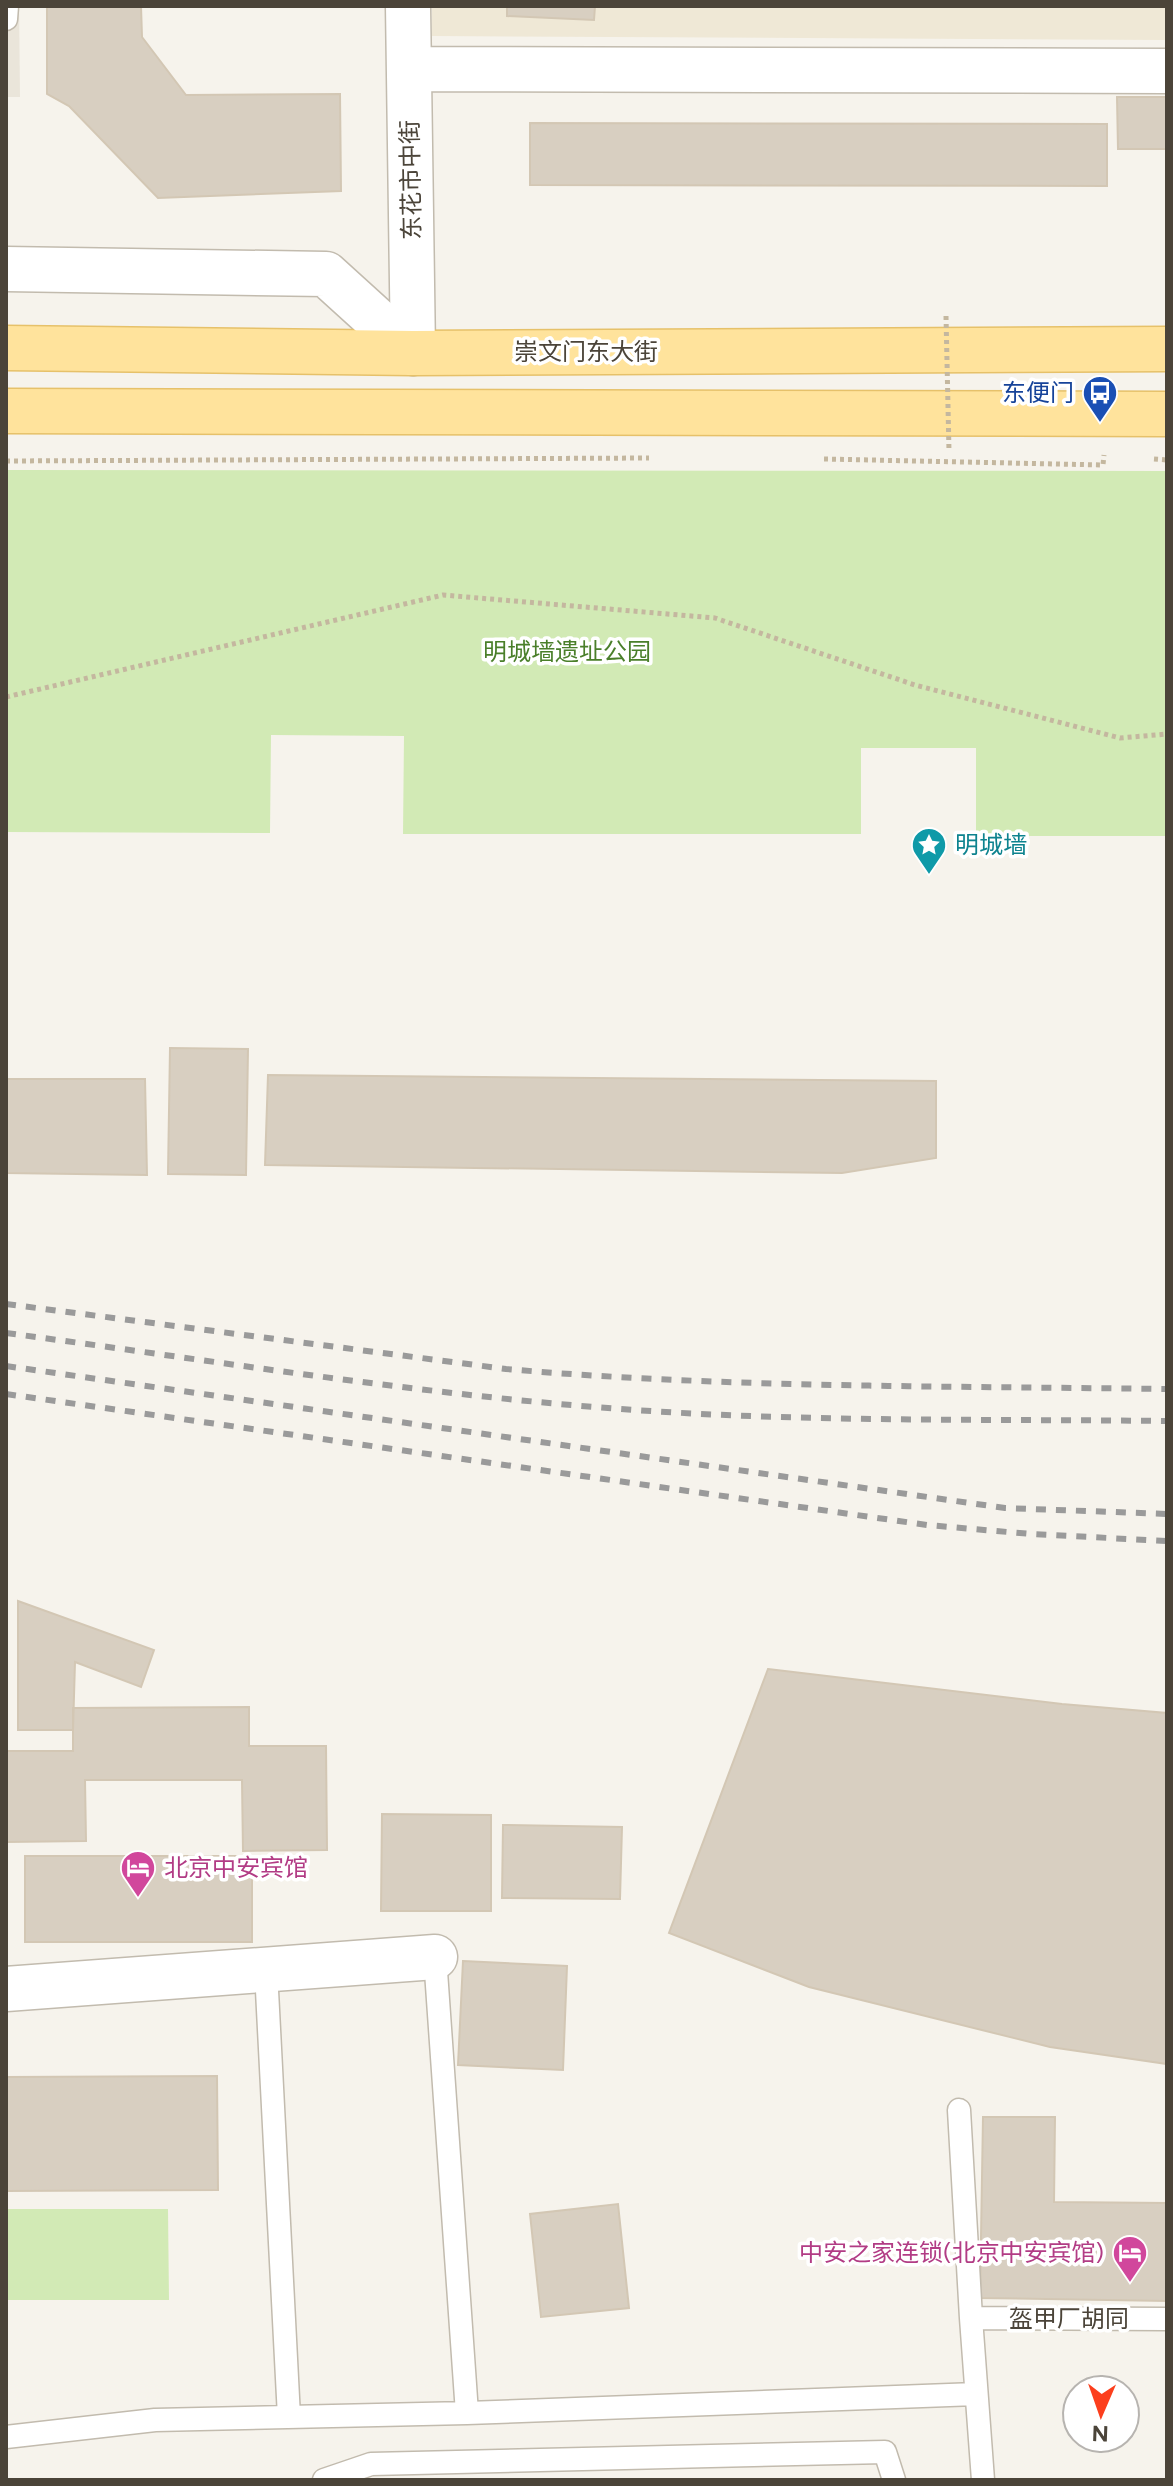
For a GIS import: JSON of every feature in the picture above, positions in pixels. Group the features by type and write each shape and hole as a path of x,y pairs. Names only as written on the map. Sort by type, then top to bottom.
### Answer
{"main road":[{"name":"崇文门东大街","path":"6,348 413,353 1167,349"},
{"path":"6,411 1167,414"}],"street":[{"name":"东花市中街","path":"408,6 413,353"},
{"path":"410,69 1167,71"},
{"path":"6,269 326,274 413,353"},
{"path":"6,1989 435,1957"}],"lane":[{"path":"6,19 7,6"},
{"path":"435,1957 467,2413"},
{"path":"266,1971 289,2417"},
{"path":"959,2110 983,2480"},
{"name":"盔甲厂胡同","path":"971,2318 1167,2319"},
{"path":"6,2437 155,2420 467,2413 976,2394"},
{"path":"324,2480 371,2464 885,2452 894,2480"}],"path":[{"path":"946,316 949,451"},
{"path":"810,459 1103,465 1103,455 1116,456"},
{"path":"6,461 659,458"},
{"path":"1141,458 1167,460"},
{"path":"6,697 443,595 715,618 915,685 1120,738 1167,734"}],"shaded area":[{"path":"6,6 19,6 20,97 6,97"},
{"path":"432,6 1167,6 1167,40 432,36"}],"green space":[{"name":"明城墙遗址公园","path":"6,470 1167,471 1167,836 976,836 976,748 861,748 861,834 403,834 404,736 271,735 270,833 6,832"},
{"path":"6,2209 168,2209 169,2300 6,2300"}],"building":[{"path":"47,6 141,6 142,37 186,95 340,94 341,191 158,198 69,106 47,94"},
{"path":"507,6 595,6 594,20 507,16"},
{"path":"1117,97 1167,97 1167,149 1118,149"},
{"path":"530,123 1107,124 1107,186 530,185"},
{"path":"170,1048 248,1049 246,1175 168,1174"},
{"path":"268,1075 936,1081 936,1158 842,1173 265,1165"},
{"path":"6,1079 145,1079 147,1175 6,1173"},
{"path":"18,1601 154,1650 141,1687 75,1662 73,1730 18,1730"},
{"path":"768,1669 1062,1704 1167,1713 1167,2064 1050,2047 809,1987 669,1933"},
{"path":"249,1707 249,1746 326,1746 327,1850 243,1851 242,1780 85,1780 86,1841 7,1842 7,1751 73,1751 73,1708"},
{"path":"382,1814 491,1815 491,1911 381,1911"},
{"path":"503,1825 622,1827 620,1899 502,1898"},
{"path":"25,1856 252,1856 252,1942 25,1942"},
{"path":"463,1961 567,1966 563,2070 458,2065"},
{"path":"217,2076 218,2190 6,2191 6,2077"},
{"path":"983,2117 1055,2117 1054,2202 1167,2203 1167,2301 980,2298"},
{"path":"618,2204 629,2308 541,2317 530,2214"}],"railway":[{"path":"6,1304 506,1369 671,1380 836,1385 1167,1389"},
{"path":"6,1333 335,1378 583,1406 791,1417 1167,1421"},
{"path":"6,1366 1005,1508 1167,1514"},
{"path":"6,1394 927,1525 1167,1541"}],"place":[{"name":"东便门","path":"1100,424"},
{"name":"明城墙","path":"929,876"},
{"name":"北京中安宾馆","path":"138,1899"},
{"name":"中安之家连锁(北京中安宾馆)","path":"1130,2284"}]}
